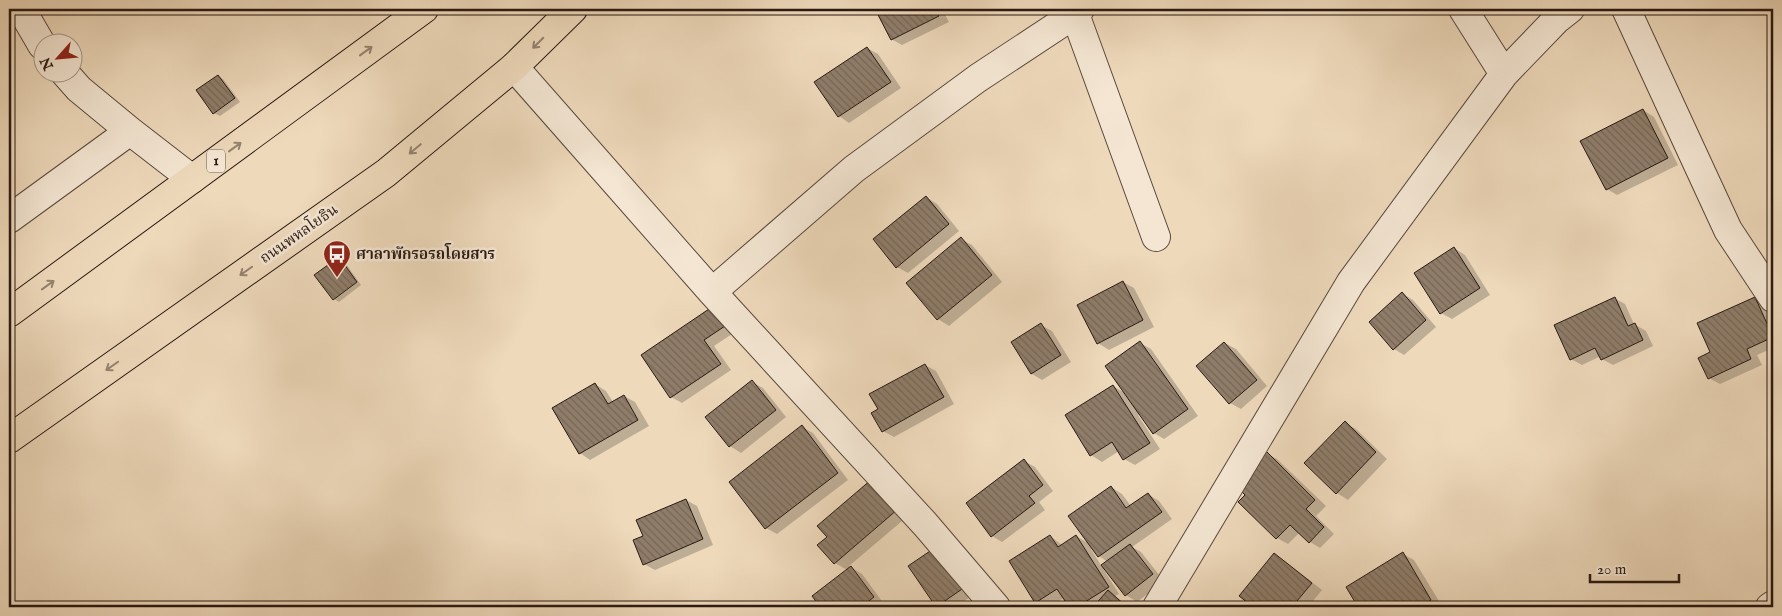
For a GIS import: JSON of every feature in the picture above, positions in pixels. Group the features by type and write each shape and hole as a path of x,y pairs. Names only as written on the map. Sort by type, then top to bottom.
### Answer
{"highway":[{"name":"1","path":"9,314 424,9"},
{"name":"ถนนพหลโยธิน","path":"9,439 386,173 514,67 573,9"}],"street":[{"path":"21,9 34,32"},
{"path":"1463,9 1504,74"},
{"path":"1157,607 1351,282 1504,74 1556,20 1570,9"},
{"path":"1626,9 1728,230 1773,298"},
{"path":"712,292 854,169 978,78 1078,11 1156,237"},
{"path":"514,67 712,292 925,524 996,607"},
{"path":"73,82 130,131 192,178"},
{"path":"9,219 130,131"}],"building":[{"path":"875,9 935,9 939,16 891,40"},
{"path":"867,47 891,82 838,117 814,82"},
{"path":"218,75 235,98 213,114 196,90"},
{"path":"1643,109 1668,158 1606,190 1580,141"},
{"path":"926,196 949,224 896,268 873,239"},
{"path":"961,237 992,275 937,320 906,283"},
{"path":"1454,247 1480,288 1440,314 1414,273"},
{"path":"339,257 357,282 333,300 314,275"},
{"path":"1123,281 1143,320 1097,344 1077,305"},
{"path":"1402,292 1426,320 1393,350 1369,322"},
{"path":"1615,297 1628,326 1635,323 1643,340 1601,360 1595,348 1570,360 1554,325"},
{"path":"1755,297 1773,337 1747,349 1751,359 1708,379 1698,358 1710,352 1697,323"},
{"path":"712,307 725,326 704,340 721,364 670,398 641,355"},
{"path":"1041,323 1061,355 1031,374 1011,342"},
{"path":"1140,341 1188,409 1153,434 1105,366"},
{"path":"1224,342 1257,380 1229,404 1196,366"},
{"path":"925,364 944,397 882,432 871,413 878,409 869,394"},
{"path":"752,380 776,410 729,447 705,417"},
{"path":"595,383 608,404 624,395 638,420 579,454 552,408"},
{"path":"1113,385 1150,443 1123,460 1112,442 1090,456 1065,415"},
{"path":"1345,421 1376,452 1336,494 1304,463"},
{"path":"802,425 838,473 765,529 729,482"},
{"path":"1266,451 1315,500 1306,509 1324,527 1309,543 1290,525 1276,539 1238,502 1245,495 1234,484"},
{"path":"1024,459 1043,485 1029,496 1035,503 991,537 966,503"},
{"path":"872,479 898,509 834,564 817,545 827,537 817,526"},
{"path":"1111,486 1126,508 1148,493 1162,512 1098,557 1068,516"},
{"path":"686,499 703,539 643,565 633,540 643,536 636,520"},
{"path":"1050,535 1058,547 1076,535 1109,587 1077,607 1069,607 1057,589 1035,603 1009,561"},
{"path":"1130,544 1153,574 1125,596 1101,565"},
{"path":"936,547 965,587 936,607 908,566"},
{"path":"1403,552 1431,600 1419,607 1358,607 1346,587"},
{"path":"1274,553 1312,583 1292,607 1253,607 1239,596"},
{"path":"851,566 874,597 861,607 820,607 812,596"},
{"path":"1108,590 1127,607 1093,607"}],"place":[{"name":"ศาลาพักรอรถโดยสาร","path":"337,278"}]}
